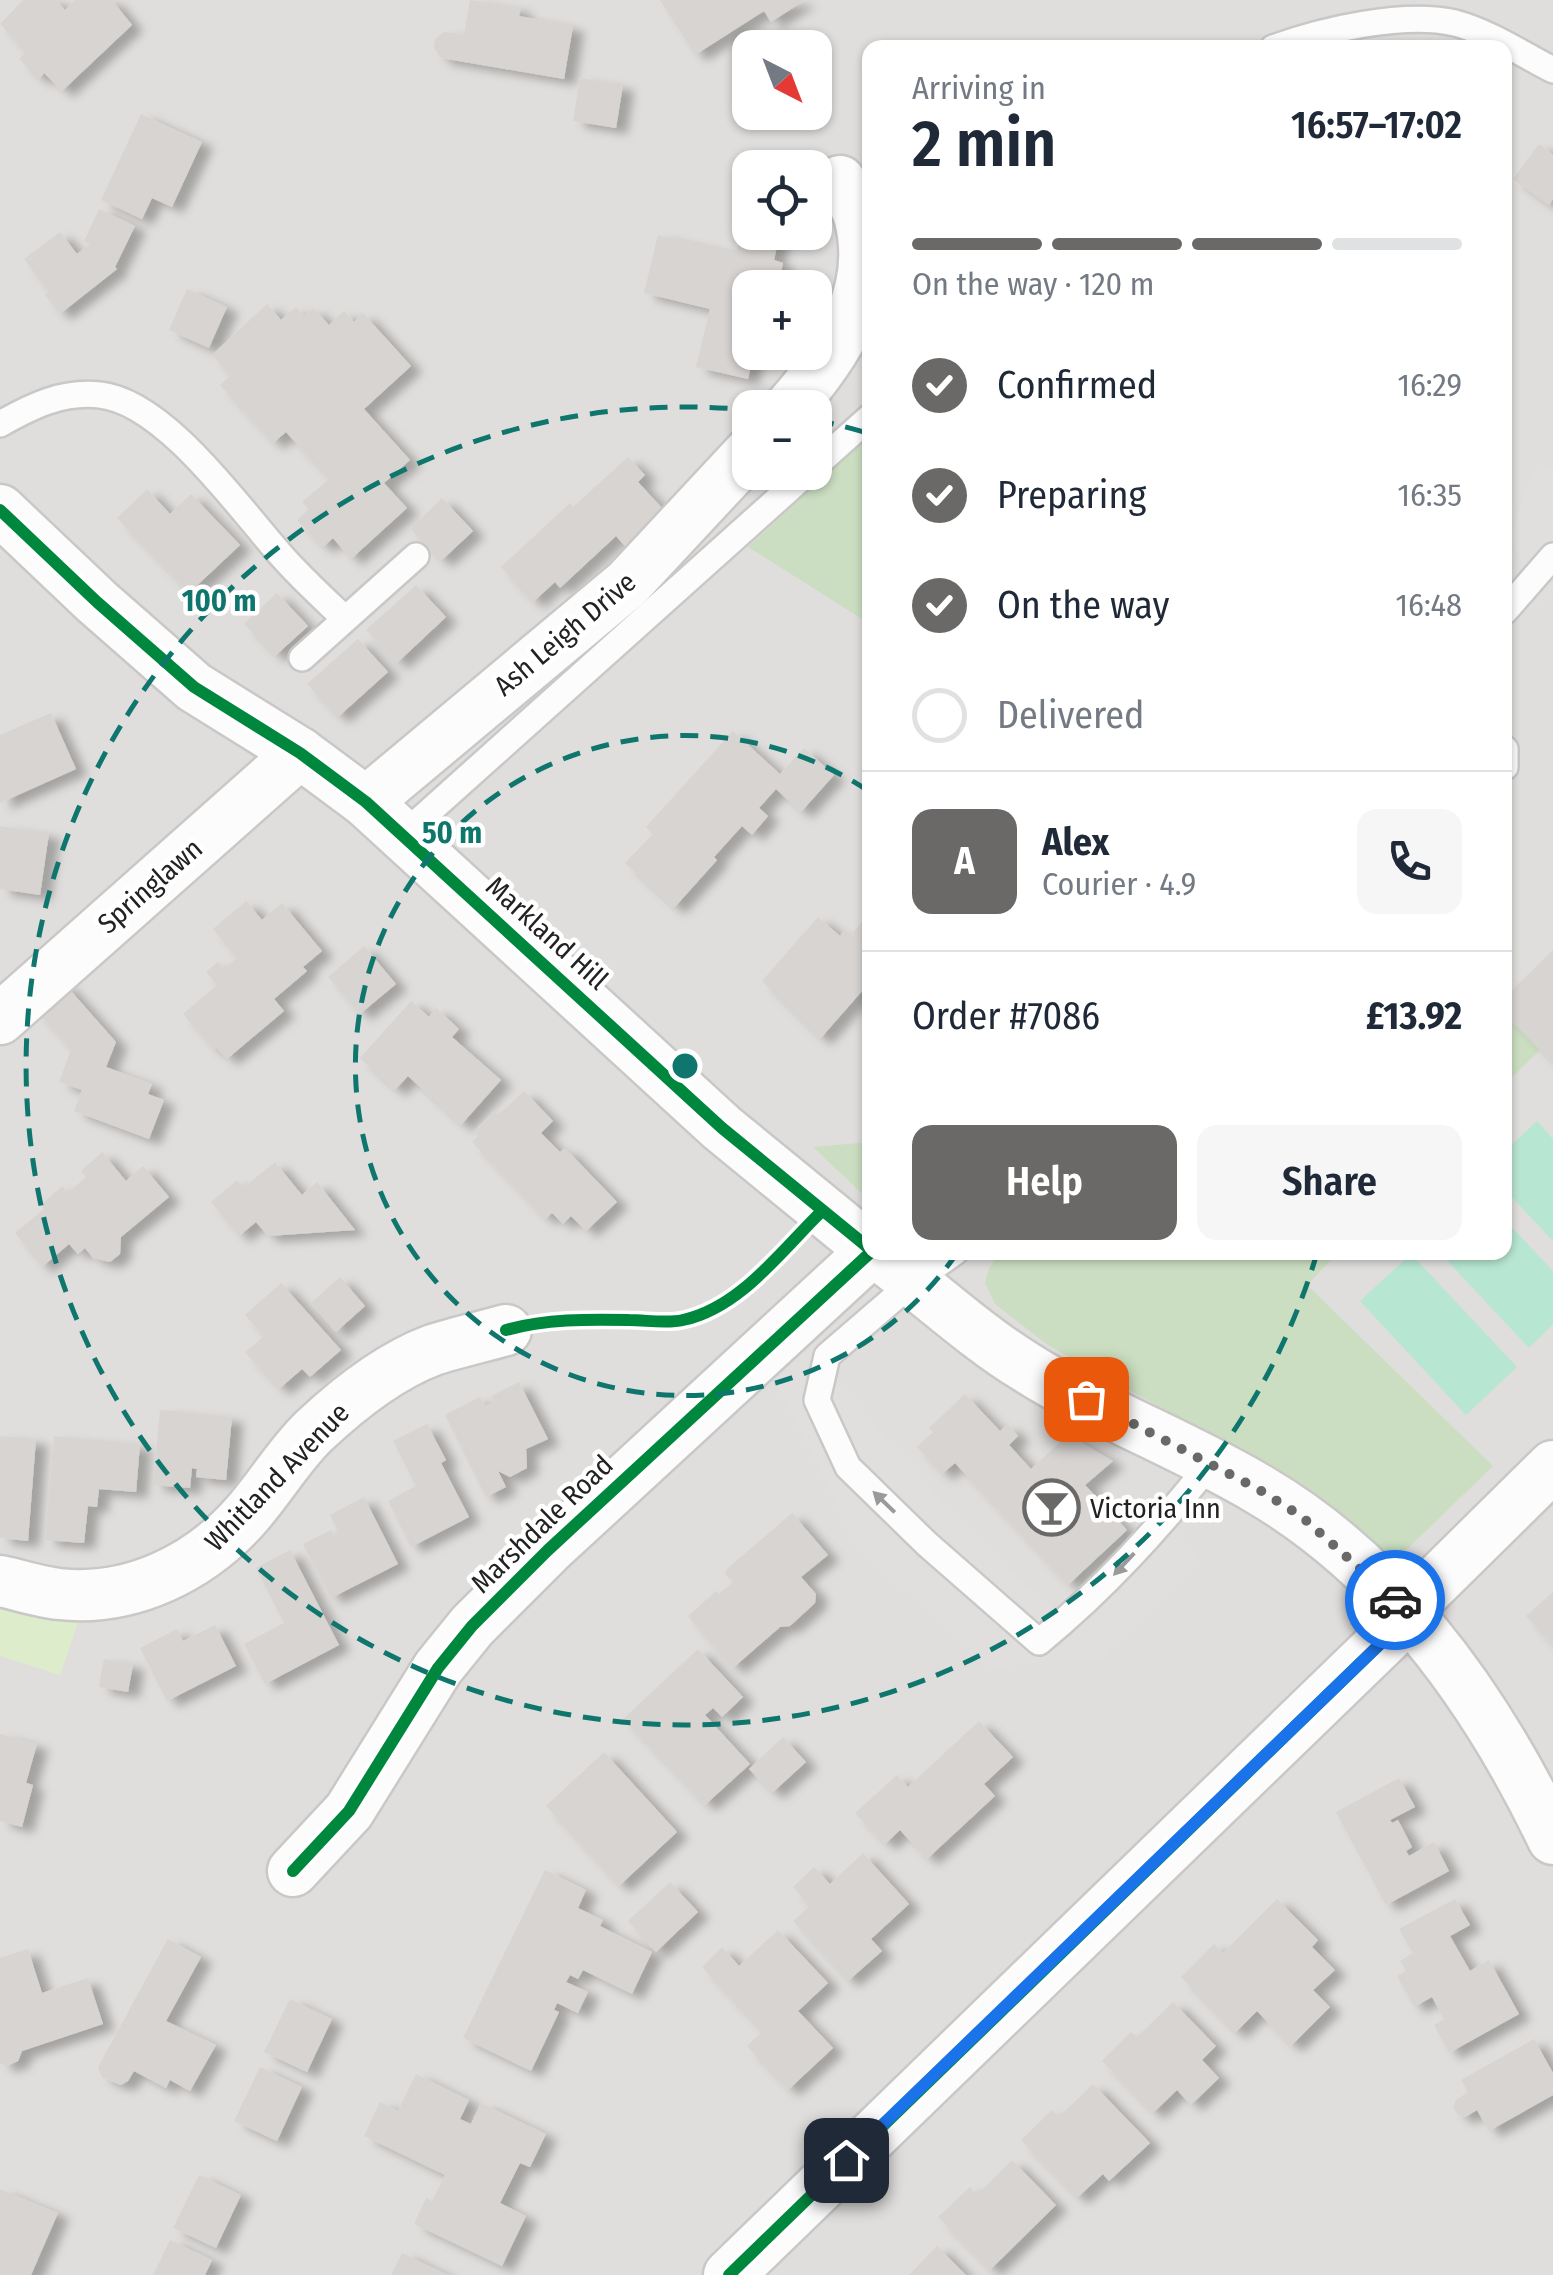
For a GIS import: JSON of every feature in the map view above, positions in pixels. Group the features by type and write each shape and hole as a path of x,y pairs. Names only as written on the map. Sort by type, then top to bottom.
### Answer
{"street":[{"path":"840,181 859,214 862,239"},
{"path":"805,390 824,368 847,329 860,296 862,276"},
{"name":"Ash Leigh Drive","path":"366,802 627,584 732,471"},
{"name":"Markland Hill","path":"0,510 194,687 300,753 366,802 722,1128 862,1243"},
{"name":"Springlawn","path":"0,1019 300,753"},
{"name":"Marshdale Road","path":"293,1871 342,1820 438,1668 472,1626 548,1550 862,1260"},
{"name":"Markland Hill","path":"884,1260 1025,1367 1301,1516 1354,1560 1408,1613 1487,1716 1553,1839"},
{"name":"Whitland Avenue","path":"0,1581 58,1594 91,1595 126,1590 170,1574 215,1548 311,1434 422,1331 506,1330"},
{"path":"729,2275 1408,1613 1553,1466"}],"lane":[{"path":"1303,40 1378,20 1454,23 1495,40"},
{"path":"1512,49 1553,70"},
{"path":"0,424 34,405 70,394 104,395 136,406 211,472 282,556 344,619"},
{"path":"832,451 862,424"},
{"path":"403,836 788,490"},
{"path":"302,658 416,556"},
{"path":"1512,603 1553,556"},
{"path":"944,1260 826,1356 817,1400 848,1467 927,1544 1039,1642 1090,1601 1160,1527 1210,1464"}],"shaded area":[{"path":"0,0 1553,0 1553,2275 0,2275"},
{"path":"1539,462 1553,469 1553,590 1515,620 1512,628 1512,580 1524,565 1512,540 1518,511"},
{"path":"816,1341 837,1383 975,1540 1053,1608 1160,1511 1199,1559 1100,1660 1064,1659 990,1668 855,1542 775,1381"}],"green space":[{"path":"862,442 862,619 748,547 810,490 832,490 832,470"},
{"path":"1512,1021 1540,1050 1512,1077"},
{"path":"1537,1121 1553,1139 1553,1241 1512,1197 1512,1144"},
{"path":"862,1143 862,1193 813,1147"},
{"path":"1512,1227 1553,1271 1553,1324 1529,1348 1447,1260 1512,1260"},
{"path":"995,1260 1331,1260 1307,1285 1493,1466 1403,1553 1384,1553 1318,1498 1267,1466 1049,1346 995,1304 985,1283"},
{"path":"1404,1260 1417,1260 1517,1367 1466,1415 1360,1301"},
{"path":"0,1595 82,1611 60,1675 0,1656"}],"building":[{"path":"23,0 56,0 65,10 75,0 112,0 132,25 62,91 44,73 39,79 19,59 26,52 0,24"},
{"path":"470,0 521,8 519,16 573,26 564,79 441,58 434,48 435,39 444,32 464,35"},
{"path":"660,0 805,0 771,22 764,11 695,55"},
{"path":"580,78 623,85 616,128 573,121"},
{"path":"141,114 202,142 172,207 152,198 142,219 101,200"},
{"path":"1539,144 1553,155 1553,199 1549,205 1513,179"},
{"path":"99,209 135,226 117,269 60,314 24,259 60,232 77,254 90,244 84,241"},
{"path":"658,235 736,253 776,250 774,260 783,263 782,270 732,270 732,370 750,370 748,379 696,367 710,309 644,293"},
{"path":"187,289 227,307 209,348 169,330"},
{"path":"267,304 281,320 296,307 304,316 313,308 329,325 344,311 354,322 363,313 411,366 364,409 410,460 384,483 407,508 351,559 333,538 323,547 297,520 309,509 302,502 329,479 286,432 273,443 220,385 231,375 212,355"},
{"path":"628,457 645,475 638,482 675,522 636,558 616,536 560,588 555,582 533,602 501,567 570,503 573,507"},
{"path":"147,489 170,514 191,494 240,545 189,593 117,518"},
{"path":"442,498 473,531 441,561 410,529"},
{"path":"416,585 446,617 397,663 366,630"},
{"path":"277,593 308,626 275,656 244,624"},
{"path":"358,639 388,672 338,717 307,684"},
{"path":"51,713 76,769 0,803 0,735"},
{"path":"733,731 780,774 804,748 834,775 801,812 776,789 759,808 768,816 752,835 742,826 674,908 625,863 653,834 646,827"},
{"path":"0,826 49,833 40,895 0,889"},
{"path":"246,901 262,920 282,903 322,951 303,967 307,971 274,999 284,1011 227,1059 217,1048 214,1050 183,1014 217,985 206,972 218,962 224,969 237,958 213,929"},
{"path":"818,917 840,936 845,929 851,935 862,922 862,991 820,1039 762,981"},
{"path":"364,946 396,984 360,1014 328,977"},
{"path":"1553,950 1553,1063 1512,1021 1512,990"},
{"path":"63,982 116,1042 106,1067 152,1084 148,1094 164,1100 149,1139 74,1111 82,1090 59,1082 71,1050 34,1008"},
{"path":"411,1001 429,1017 436,1008 459,1029 452,1037 501,1080 461,1125 408,1076 395,1090 360,1058"},
{"path":"524,1091 553,1121 541,1133 560,1152 565,1148 617,1202 586,1231 571,1216 563,1224 552,1213 545,1219 472,1142 478,1136 473,1132 494,1111 498,1115"},
{"path":"102,1152 126,1181 143,1166 169,1197 121,1237 120,1254 110,1262 93,1258 85,1248 78,1254 69,1244 42,1267 15,1233 44,1209 41,1205 62,1186 68,1193 86,1177 81,1171"},
{"path":"275,1162 302,1195 317,1182 355,1230 268,1236 256,1222 239,1236 211,1202 237,1180 243,1188"},
{"path":"340,1277 365,1306 336,1332 311,1303"},
{"path":"281,1283 341,1350 310,1377 302,1369 279,1389 245,1352 264,1336 245,1315"},
{"path":"519,1382 548,1439 526,1449 527,1468 510,1477 498,1471 506,1487 486,1497 445,1415 480,1397 485,1406 494,1402 491,1396"},
{"name":"Victoria Inn","path":"965,1394 1000,1431 1007,1424 1018,1436 1009,1445 1031,1469 1068,1435 1113,1461 1085,1485 1127,1530 1068,1585 955,1463 942,1474 917,1447 933,1432 929,1428"},
{"path":"160,1410 232,1417 226,1480 196,1477 197,1469 192,1468 190,1488 153,1485"},
{"path":"427,1424 446,1460 441,1463 469,1517 411,1547 388,1501 416,1486 393,1441"},
{"path":"0,1436 36,1439 28,1541 0,1538"},
{"path":"54,1436 140,1444 136,1492 99,1489 97,1507 88,1506 84,1543 45,1540"},
{"path":"364,1497 398,1564 331,1598 303,1544 331,1530 334,1536 339,1533 330,1515"},
{"path":"792,1513 828,1555 801,1577 816,1594 815,1603 733,1668 688,1616 716,1591 719,1594 733,1582 725,1574 728,1568"},
{"path":"290,1550 339,1645 265,1684 244,1644 284,1623 256,1568"},
{"path":"1553,1592 1553,1646 1526,1616"},
{"path":"215,1625 236,1666 167,1701 140,1648 177,1629 183,1641"},
{"path":"698,1649 743,1697 722,1717 713,1708 705,1715 750,1764 705,1805 623,1719"},
{"path":"104,1659 133,1664 128,1692 99,1687"},
{"path":"979,1721 1013,1757 984,1784 995,1796 927,1859 900,1830 885,1844 855,1813 897,1775 908,1787"},
{"path":"0,1734 37,1744 26,1783 33,1785 22,1827 0,1821"},
{"path":"783,1737 806,1762 772,1793 749,1769"},
{"path":"604,1752 677,1832 619,1886 546,1806"},
{"path":"1399,1778 1415,1807 1390,1820 1398,1820 1412,1847 1406,1851 1409,1856 1434,1842 1449,1871 1386,1905 1336,1812"},
{"path":"863,1853 909,1904 871,1939 882,1951 848,1981 793,1921 810,1906 793,1887 814,1867 830,1884"},
{"path":"545,1870 586,1890 578,1908 603,1920 600,1926 652,1952 632,1994 583,1970 578,1979 570,1975 566,1982 588,1992 578,2013 557,2003 554,2010 559,2012 531,2071 463,2038"},
{"path":"670,1882 698,1912 656,1952 628,1921"},
{"path":"1277,1899 1318,1940 1312,1947 1335,1970 1313,1990 1330,2007 1291,2046 1257,2011 1235,2033 1181,1977 1214,1944 1223,1953"},
{"path":"1455,1899 1470,1925 1450,1936 1470,1971 1489,1960 1519,2014 1449,2053 1434,2025 1444,2019 1432,1997 1414,2007 1397,1976 1406,1971 1400,1961 1413,1953 1399,1929"},
{"path":"778,1930 828,1983 798,2011 833,2048 788,2090 747,2046 762,2032 702,1967 722,1947 739,1966"},
{"path":"168,1939 201,1957 166,2021 216,2045 190,2091 170,2080 166,2088 134,2071 121,2085 102,2077 98,2067"},
{"path":"28,1949 42,1993 88,1978 103,2024 22,2051 18,2061 6,2066 0,2063 0,1958"},
{"path":"290,1999 332,2019 307,2072 264,2052"},
{"path":"1173,2002 1216,2046 1202,2060 1219,2078 1191,2105 1177,2090 1153,2113 1102,2061 1131,2032 1137,2037"},
{"path":"1534,2039 1553,2073 1553,2095 1489,2131 1477,2110 1465,2117 1458,2115 1453,2107 1456,2100 1468,2092 1461,2080"},
{"path":"260,2067 302,2087 277,2141 234,2121"},
{"path":"416,2074 469,2100 460,2119 471,2124 481,2103 546,2134 530,2167 520,2163 500,2203 526,2216 502,2266 414,2224 426,2198 432,2201 445,2175 364,2136 380,2102 398,2111"},
{"path":"1093,2084 1150,2143 1109,2181 1103,2174 1077,2198 1021,2140 1052,2110 1059,2117"},
{"path":"1012,2160 1056,2205 990,2270 938,2217 970,2187 977,2195"},
{"path":"199,2175 241,2195 216,2248 173,2228"},
{"path":"0,2189 58,2213 31,2275 0,2275"},
{"path":"170,2240 212,2260 205,2275 153,2275"},
{"path":"937,2246 966,2275 909,2275"},
{"path":"402,2253 448,2275 391,2275"}],"cycle path":[{"path":"0,510 194,687 300,753 366,802 722,1128 862,1242"},
{"path":"506,1330 567,1320 677,1321 704,1313 759,1276 821,1212"},
{"path":"293,1871 349,1811 438,1668 472,1626 548,1550 862,1260"},
{"path":"729,2275 1410,1615"}],"way so far":[{"path":"1086,1399 1258,1489 1301,1516 1395,1600"}],"place":[{"name":"Victoria Inn","path":"1051,1508"}],"route":[{"path":"846,2160 1410,1615 1395,1600"}]}
